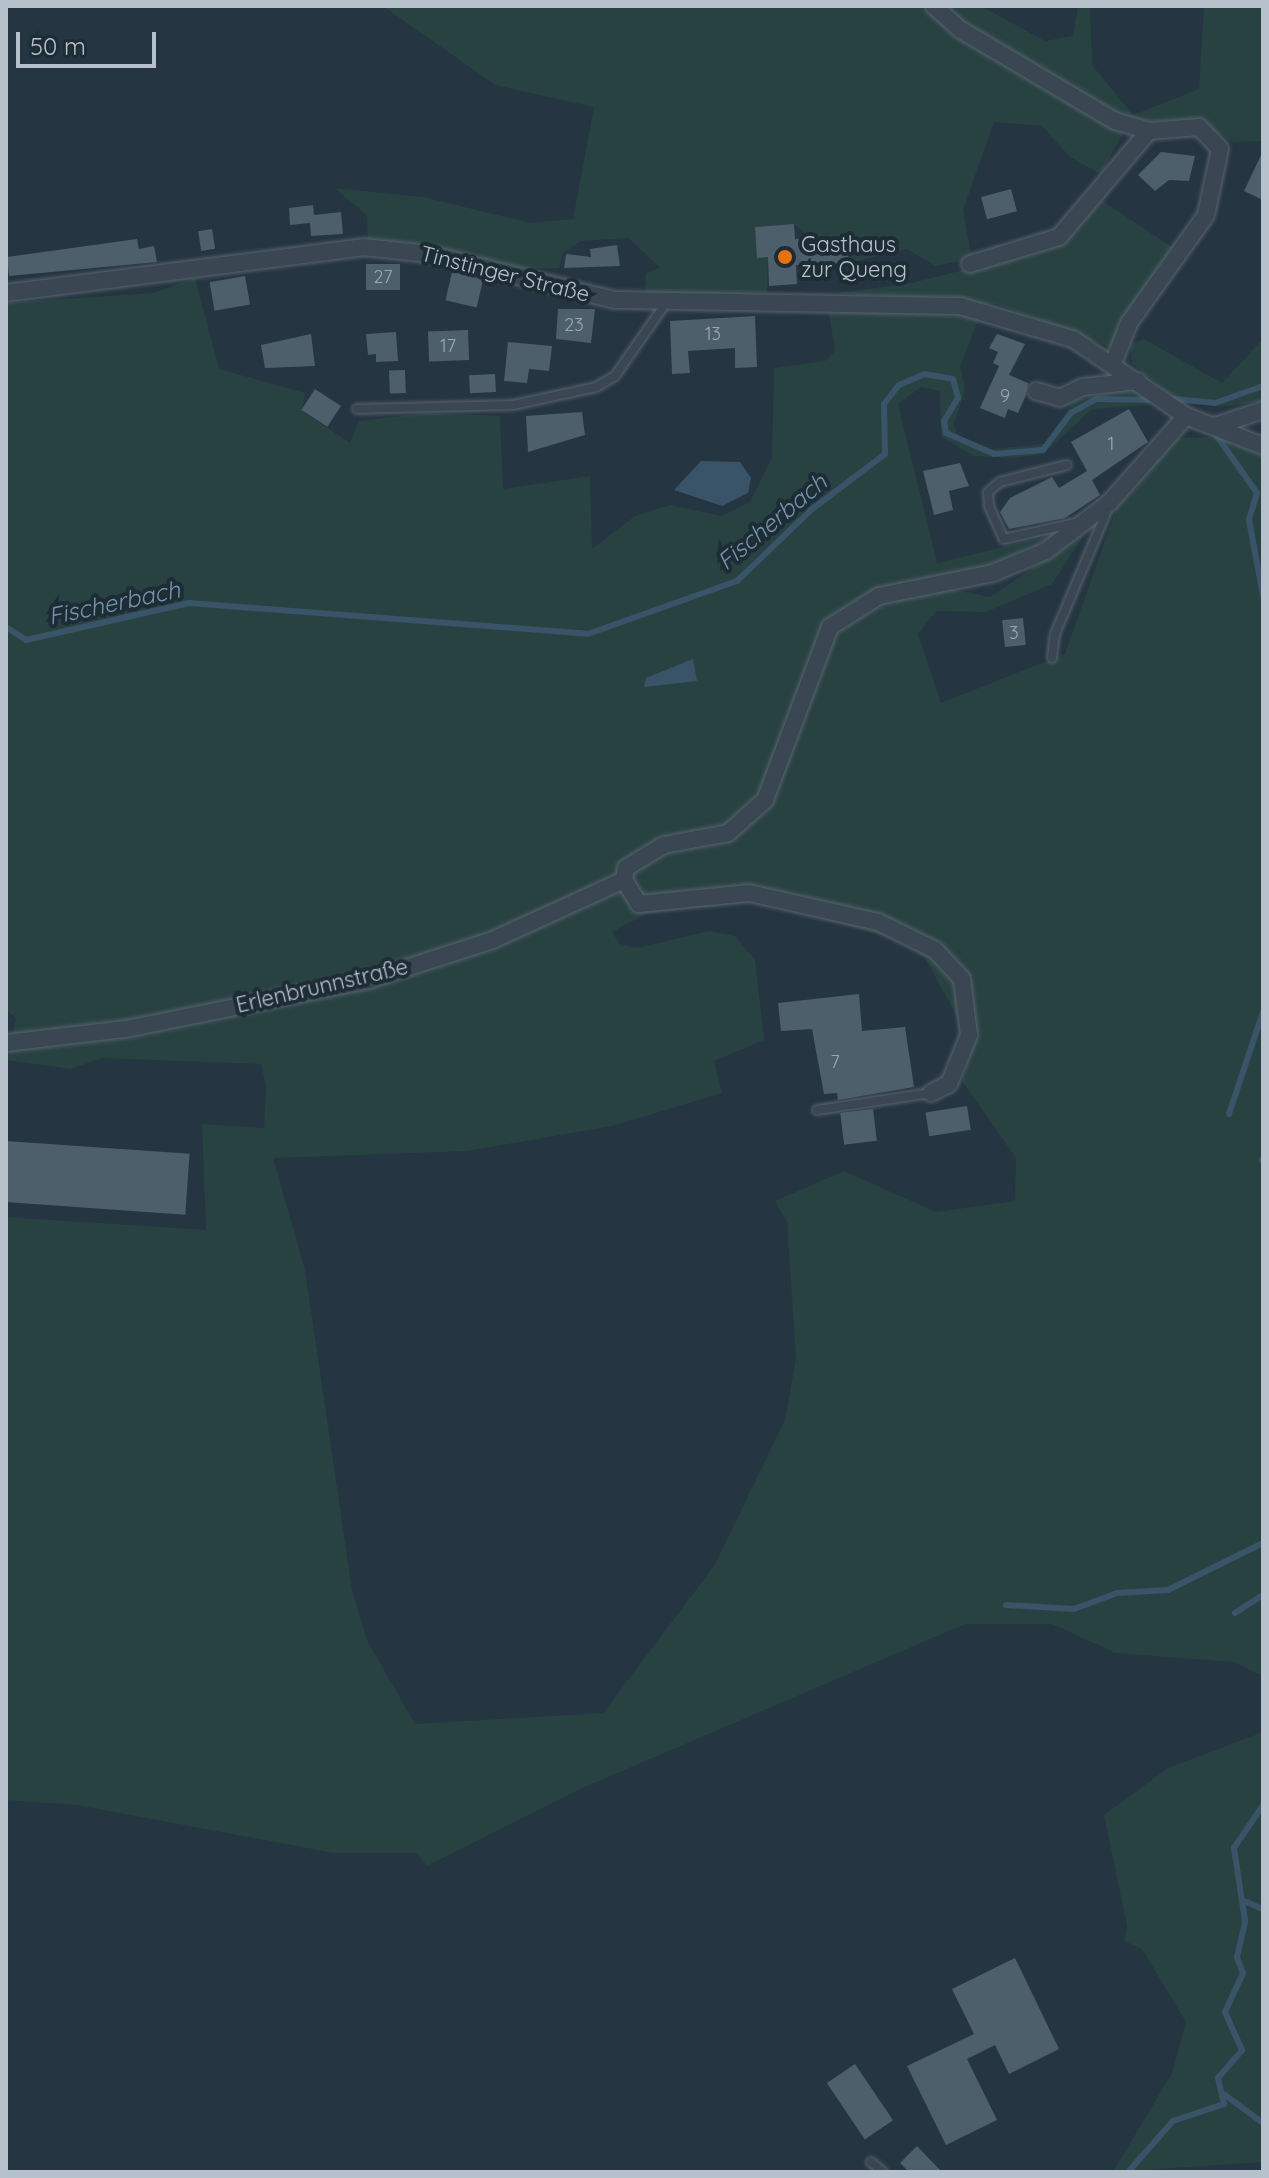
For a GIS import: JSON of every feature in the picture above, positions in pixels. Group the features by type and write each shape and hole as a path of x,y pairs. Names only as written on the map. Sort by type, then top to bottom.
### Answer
{"street":[{"path":"934,6 961,30 1115,121 1149,131 1199,127 1220,149 1221,170 1199,229 1139,308 1114,361"},
{"path":"970,264 1059,237 1149,131"},
{"name":"Tinstinger Straße","path":"6,293 363,247 430,254 567,292 666,303 806,298 960,306 1048,329 1114,361 1179,412"},
{"path":"1036,391 1060,398 1083,387 1142,383"},
{"path":"1215,426 1263,410"},
{"path":"931,1093 949,1084 969,1035 962,979 935,950 878,922 749,893 639,904 624,880 636,856 728,833 765,800 830,627 879,596 993,573 1046,551 1110,502 1179,412 1263,446"},
{"name":"Erlenbrunnstraße","path":"6,1043 113,1032 369,980 493,940 624,880"}],"lane":[{"path":"357,409 513,405 596,387 615,376 666,303"},
{"path":"1067,465 988,492 997,529 1004,539 1090,517"},
{"path":"1052,658 1055,634 1110,502"},
{"path":"817,1110 931,1093"},
{"path":"871,2162 883,2172"}],"green space":[{"path":"383,6 981,6 1045,41 1073,36 1078,6 1090,6 1092,65 1133,115 1199,89 1204,6 1263,6 1263,141 1233,142 1193,121 1130,120 1101,174 1070,157 1042,126 994,122 963,210 972,259 935,266 907,249 849,263 847,237 810,238 794,224 755,227 757,257 768,257 767,292 645,295 646,273 660,268 629,238 581,241 563,253 559,268 509,268 421,244 368,242 367,215 334,188 423,197 531,223 573,219 594,107 495,85"},
{"path":"1101,200 1178,251 1113,348 997,304 837,293 907,284 1052,248"},
{"path":"195,278 219,369 305,393 302,411 350,443 359,421 426,413 500,416 503,489 590,476 592,549 635,516 670,505 722,516 750,502 772,457 774,368 825,361 835,351 828,307 942,309 979,318 960,366 965,389 954,424 957,436 992,449 1044,444 1075,400 1132,388 1151,405 1092,409 1043,454 1014,458 974,456 941,437 940,391 921,387 898,404 937,563 1061,533 983,568 913,581 990,597 1085,533 1052,584 986,612 936,611 918,634 941,703 1065,654 1117,507 1176,438 1222,437 1263,456 1263,1676 1233,1662 1116,1653 1052,1624 965,1624 578,1790 427,1866 417,1853 334,1853 77,1805 6,1800 6,1217 206,1230 202,1124 264,1128 266,1086 261,1064 101,1058 71,1069 7,1060 16,1018 6,1010 6,303 153,293","holes":["756,901 903,941 926,960 973,1045 962,1081 1016,1158 1015,1201 936,1212 844,1171 775,1201 787,1222 796,1358 785,1420 714,1566 603,1713 415,1724 367,1640 352,1590 305,1270 273,1158 467,1151 612,1126 722,1093 714,1061 764,1040 755,960 735,936 709,931 637,948 620,944 612,932 646,914"]},
{"path":"1144,339 1222,383 1263,339 1263,401 1221,407 1177,400 1132,363 1130,344"},
{"path":"1263,1732 1263,2162 1113,2172 1172,2073 1186,2022 1142,1949 1124,1941 1127,1926 1104,1815 1168,1768"}],"water":[{"path":"701,461 740,462 751,478 748,493 722,506 674,490"},
{"path":"693,659 697,681 644,687 646,678"}],"building":[{"path":"1263,151 1263,200 1244,191"},
{"path":"1161,152 1195,156 1189,181 1169,180 1155,191 1138,175"},
{"path":"1011,189 1017,211 987,219 981,197"},
{"path":"313,205 314,215 341,212 343,234 311,236 310,223 290,225 289,208"},
{"path":"794,224 795,239 847,237 849,263 796,265 797,284 769,286 768,257 757,258 755,227"},
{"path":"212,229 215,249 201,251 198,231"},
{"path":"137,239 139,249 154,246 157,262 9,276 7,257"},
{"path":"617,245 620,266 564,268 566,254 591,257 590,249"},
{"path":"366,264 400,264 400,290 366,290"},
{"path":"452,272 483,279 477,307 445,300"},
{"path":"245,276 250,305 215,311 210,282"},
{"path":"558,309 595,309 591,343 556,339"},
{"path":"755,316 757,367 735,368 735,348 688,351 690,373 672,374 670,321"},
{"path":"468,330 469,360 429,361 428,331"},
{"path":"396,332 398,361 376,362 376,354 368,355 366,334"},
{"path":"311,334 315,366 265,368 261,345"},
{"path":"997,334 1025,344 1009,375 1028,383 1026,395 1018,413 1008,409 1005,418 980,408 999,366 993,363 998,352 989,348"},
{"path":"508,342 552,346 549,371 529,369 527,383 504,381"},
{"path":"405,370 406,393 390,394 389,371"},
{"path":"495,374 496,392 470,393 469,375"},
{"path":"315,389 341,406 327,427 301,410"},
{"path":"1129,409 1148,442 1092,480 1100,495 1065,518 1009,529 1000,512 1010,498 1052,477 1059,488 1087,471 1071,442"},
{"path":"582,412 585,435 528,452 526,416"},
{"path":"960,463 969,486 949,491 953,510 934,515 923,471"},
{"path":"1023,618 1026,645 1005,647 1002,620"},
{"path":"859,994 862,1031 905,1027 914,1087 838,1100 837,1093 824,1094 812,1029 781,1031 778,1003"},
{"path":"967,1106 971,1130 929,1136 926,1113"},
{"path":"873,1109 877,1141 844,1145 840,1113"},
{"path":"6,1141 190,1154 185,1215 6,1202"},
{"path":"1015,1958 1059,2049 1009,2074 995,2045 967,2059 997,2120 946,2145 907,2066 974,2034 952,1989"},
{"path":"855,2064 893,2120 865,2139 827,2083"},
{"path":"917,2146 942,2172 909,2172 900,2163"}],"waterway":[{"name":"Fischerbach","path":"6,627 26,640 189,603 588,634 737,581 811,510 885,454 884,404 899,385 925,374 953,379 958,398 944,421 946,433 994,454 1043,450 1071,413 1096,399 1155,400"},
{"name":"Fischerbach","path":"1166,398 1215,403 1263,386"},
{"path":"1214,432 1257,493 1249,520 1263,595"},
{"path":"1229,1114 1263,1012"},
{"path":"1006,1605 1074,1609 1117,1593 1168,1590 1263,1543"},
{"path":"1235,1613 1263,1595"},
{"path":"1128,2172 1173,2121 1224,2104 1218,2078 1242,2050 1225,2012 1243,1973 1237,1957 1245,1921 1234,1848 1263,1805"},
{"path":"1244,1901 1263,1909"},
{"path":"1225,2095 1263,2123"}],"place":[{"name":"Gasthaus zur Queng","path":"785,257"}]}
